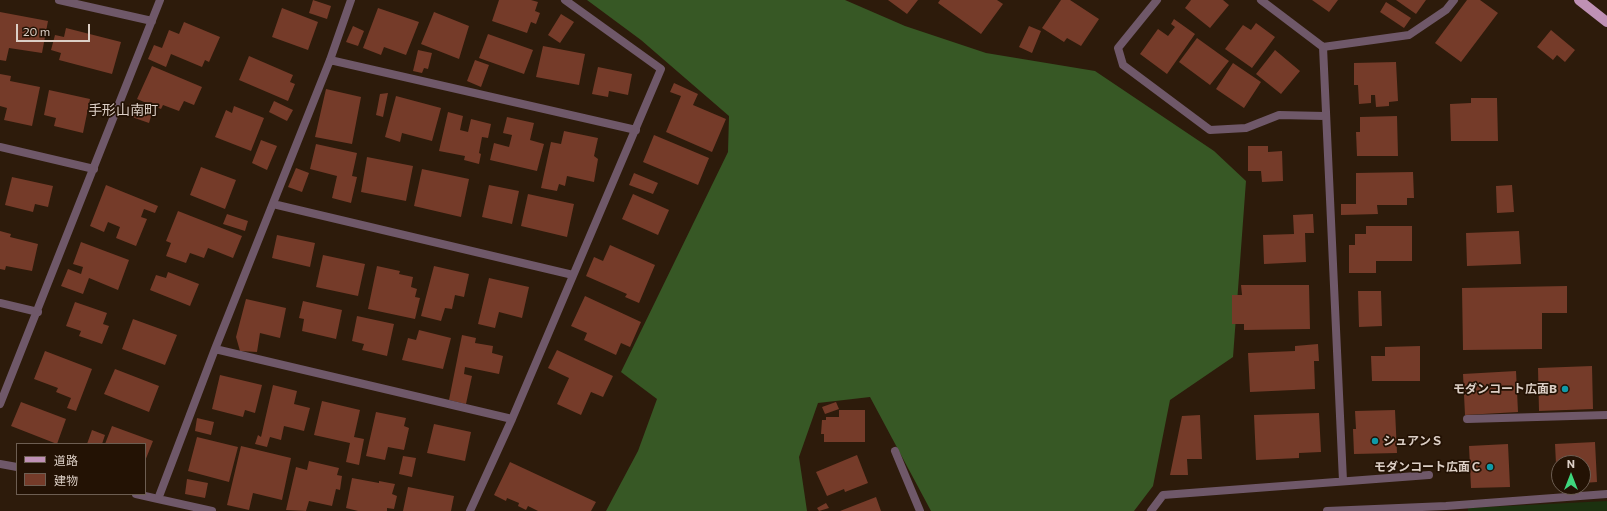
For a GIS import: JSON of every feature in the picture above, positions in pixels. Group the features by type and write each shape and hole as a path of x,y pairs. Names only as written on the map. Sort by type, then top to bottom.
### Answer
{"main road":[{"path":"1579,0 1607,22"}],"street":[{"path":"59,0 152,21"},
{"path":"0,404 38,312 160,0"},
{"path":"158,499 214,348 330,60 351,0"},
{"path":"470,511 512,419 661,69 564,0"},
{"path":"1157,0 1118,48 1123,65 1210,130 1246,128 1279,114 1325,116"},
{"path":"1261,0 1323,47 1409,35 1446,10 1454,0"},
{"path":"1323,47 1343,481"},
{"path":"330,60 636,130"},
{"path":"0,147 94,169"},
{"path":"273,204 573,275"},
{"path":"0,303 38,312"},
{"path":"214,348 512,419"},
{"path":"1468,420 1607,415"},
{"path":"895,451 920,511"},
{"path":"0,464 16,467"},
{"path":"1151,511 1163,495 1430,475"},
{"path":"1327,511 1446,506 1607,494"},
{"path":"140,495 212,511"}],"green space":[{"path":"587,0 845,0 905,26 986,53 1095,71 1214,151 1246,181 1233,357 1170,400 1153,486 1134,511 931,511 870,397 818,403 799,457 807,511 606,511 638,451 657,399 621,372 728,152 729,116 641,40"},
{"path":"1607,501 1607,511 1468,511 1468,508"}],"building":[{"path":"313,0 331,6 327,19 309,13"},
{"path":"499,0 531,0 538,2 535,11 540,13 536,24 531,22 527,33 492,21"},
{"path":"888,0 918,0 907,14"},
{"path":"940,0 997,0 1003,4 981,34 938,3"},
{"path":"1061,0 1070,0 1099,19 1081,46 1067,38 1064,42 1042,28"},
{"path":"1191,0 1223,0 1229,5 1210,28 1185,8"},
{"path":"1312,0 1338,0 1329,12"},
{"path":"1396,0 1426,0 1416,14"},
{"path":"1467,0 1480,0 1498,13 1461,62 1435,43"},
{"path":"1386,2 1411,18 1404,28 1380,12"},
{"path":"282,8 318,22 308,50 272,37"},
{"path":"378,8 419,22 406,55 384,47 381,55 363,48"},
{"path":"0,12 48,21 42,53 9,48 6,61 0,60"},
{"path":"434,12 469,26 459,59 421,44"},
{"path":"561,14 574,22 560,43 548,35"},
{"path":"1174,19 1195,34 1167,74 1140,54 1158,29 1168,36 1175,27 1171,24"},
{"path":"184,22 220,37 209,62 205,60 202,67 171,54 166,67 148,59 154,45 162,48 169,30 179,34"},
{"path":"1256,23 1275,37 1252,68 1225,49 1243,25 1251,30"},
{"path":"353,26 364,31 358,46 346,42"},
{"path":"1029,26 1041,31 1032,53 1019,47"},
{"path":"66,28 121,42 112,74 59,60 61,53 51,50 55,35 64,37"},
{"path":"1551,30 1575,50 1565,62 1557,55 1553,60 1537,47"},
{"path":"488,34 533,50 524,74 479,58"},
{"path":"1197,38 1229,61 1210,85 1179,62"},
{"path":"543,46 585,54 579,85 536,77"},
{"path":"418,50 432,53 428,69 424,68 422,73 413,71"},
{"path":"1275,50 1300,71 1281,94 1256,74"},
{"path":"249,56 293,75 290,82 295,84 288,101 239,80"},
{"path":"475,60 489,65 481,87 467,81"},
{"path":"1396,62 1398,101 1389,102 1389,106 1376,107 1375,95 1371,95 1371,103 1359,104 1358,85 1354,85 1354,63"},
{"path":"1233,63 1261,82 1244,108 1216,89"},
{"path":"152,66 202,87 194,105 184,101 179,111 163,105 161,109 137,99"},
{"path":"598,67 632,74 628,95 609,91 608,97 592,94"},
{"path":"0,74 11,76 10,81 40,87 32,126 4,120 7,108 0,106"},
{"path":"674,83 698,94 693,105 726,119 712,152 666,132 681,96 670,92"},
{"path":"326,89 361,97 352,144 315,137"},
{"path":"49,90 90,99 83,133 54,126 56,118 44,115"},
{"path":"388,93 383,117 376,115 380,94"},
{"path":"396,96 441,108 432,141 402,133 400,142 385,137"},
{"path":"1471,98 1497,98 1498,141 1451,141 1450,104 1471,103"},
{"path":"274,101 293,110 287,121 269,112"},
{"path":"130,103 153,110 149,123 126,115"},
{"path":"234,106 264,118 251,151 215,137 226,110 232,113"},
{"path":"448,112 463,116 460,130 468,132 471,119 491,124 488,138 482,137 479,153 481,154 479,164 464,160 465,156 439,151"},
{"path":"1397,116 1398,156 1357,156 1356,132 1360,132 1360,117"},
{"path":"507,117 534,123 530,140 544,144 537,171 490,160 494,143 509,147 512,135 503,133"},
{"path":"564,131 598,138 594,156 598,159 594,182 567,176 565,186 559,184 557,191 541,188 551,142 561,144"},
{"path":"654,135 709,158 698,185 643,162"},
{"path":"261,140 277,146 267,170 252,163"},
{"path":"316,144 357,153 352,176 357,177 351,203 332,198 337,176 310,169"},
{"path":"1248,146 1268,146 1268,152 1282,151 1283,181 1262,182 1261,171 1248,171"},
{"path":"367,157 413,166 406,201 361,192"},
{"path":"201,167 236,180 225,209 190,195"},
{"path":"296,168 309,173 302,192 288,187"},
{"path":"422,169 469,179 461,217 414,206"},
{"path":"1413,172 1414,198 1407,198 1407,205 1377,205 1378,214 1341,215 1341,204 1356,204 1356,173"},
{"path":"634,173 658,183 653,194 629,185"},
{"path":"12,177 53,186 48,207 35,204 33,212 5,205"},
{"path":"106,185 158,206 155,213 144,209 141,217 147,219 136,246 116,238 120,227 108,222 104,232 90,226"},
{"path":"489,185 519,191 512,224 482,217"},
{"path":"1512,185 1514,212 1497,213 1496,186"},
{"path":"528,194 574,204 567,237 521,226"},
{"path":"633,194 669,210 658,235 622,219"},
{"path":"178,211 242,236 233,258 208,248 204,258 190,253 186,263 166,256 171,243 166,241"},
{"path":"227,214 248,221 245,231 223,224"},
{"path":"1313,214 1314,233 1305,233 1306,262 1264,264 1263,235 1294,234 1293,215"},
{"path":"1366,226 1412,226 1412,261 1376,261 1376,273 1349,273 1349,245 1355,245 1355,234 1366,234"},
{"path":"0,231 11,234 10,237 38,244 32,271 6,266 5,270 0,269"},
{"path":"1519,231 1521,264 1467,266 1466,233"},
{"path":"277,235 315,243 310,267 272,258"},
{"path":"81,242 129,260 118,290 89,278 83,294 61,286 68,269 81,274 83,267 73,264"},
{"path":"610,245 655,265 639,303 625,297 627,294 586,276 594,257 603,261"},
{"path":"323,255 365,264 358,296 316,287"},
{"path":"377,266 400,271 399,274 413,277 411,287 417,289 415,297 420,298 415,319 368,309"},
{"path":"434,266 469,274 464,297 455,295 452,309 445,308 441,321 421,316"},
{"path":"168,272 199,284 190,306 150,290 156,275 166,278"},
{"path":"489,278 529,287 522,318 499,312 495,328 478,324"},
{"path":"1241,285 1309,285 1310,329 1244,330 1244,324 1232,324 1232,295 1242,295"},
{"path":"1567,286 1567,313 1542,313 1542,349 1463,350 1462,288"},
{"path":"1358,291 1381,291 1382,326 1359,327"},
{"path":"585,296 641,322 630,347 621,343 616,355 584,340 587,333 571,326"},
{"path":"246,299 286,308 280,338 260,333 257,352 240,351 236,337"},
{"path":"303,301 342,310 336,339 302,331 304,319 299,318"},
{"path":"75,302 107,313 103,324 109,326 102,344 79,336 81,331 66,326"},
{"path":"357,316 394,324 387,356 362,350 364,344 352,341"},
{"path":"133,319 177,335 165,365 122,349"},
{"path":"419,330 451,338 443,369 402,360 408,338 416,340"},
{"path":"462,335 476,338 475,343 493,346 492,353 503,356 499,374 465,367 464,374 472,376 466,404 449,400"},
{"path":"1318,344 1319,361 1314,361 1315,389 1250,392 1248,353 1295,351 1295,346"},
{"path":"1420,346 1420,381 1372,381 1371,356 1385,356 1385,347"},
{"path":"557,350 613,376 603,397 591,392 581,415 557,404 569,378 548,368"},
{"path":"45,351 92,369 76,411 67,408 71,398 56,392 58,388 34,379"},
{"name":"モダンコート広面B","path":"1592,366 1593,409 1539,411 1538,368"},
{"path":"115,369 159,386 149,412 104,394"},
{"path":"1516,371 1518,412 1465,415 1463,374"},
{"path":"220,375 262,385 255,413 245,410 243,417 212,409"},
{"path":"273,385 297,391 294,404 310,408 304,431 284,426 281,440 270,437 267,447 255,444 258,435 261,437"},
{"path":"322,401 360,410 354,437 364,439 359,465 346,462 350,443 314,435"},
{"path":"21,402 66,419 57,443 11,426"},
{"path":"836,402 839,409 825,414 822,407"},
{"path":"839,410 865,410 865,442 824,442 824,434 821,434 822,420 826,420 826,417 839,417"},
{"name":"シュアンＳ","path":"1395,410 1397,453 1354,454 1353,429 1356,429 1355,411"},
{"path":"376,412 406,418 404,426 409,428 404,450 388,447 385,460 366,456"},
{"path":"1319,413 1321,452 1299,453 1299,458 1256,460 1254,415"},
{"path":"1200,415 1202,459 1187,459 1188,475 1170,475 1182,416"},
{"path":"197,418 214,422 211,435 195,431"},
{"path":"434,424 471,432 465,461 427,453"},
{"path":"112,426 153,441 146,458 146,443 105,443"},
{"path":"92,430 105,435 102,443 87,443"},
{"path":"197,437 238,447 229,482 188,471"},
{"path":"1595,442 1597,482 1591,482 1591,455 1556,455 1555,444"},
{"name":"モダンコート広面Ｃ","path":"1508,444 1510,487 1471,488 1469,446"},
{"path":"241,446 291,458 282,500 253,493 249,510 227,505"},
{"path":"857,455 868,483 845,492 844,489 827,496 816,472"},
{"path":"403,456 416,458 412,477 399,474"},
{"path":"309,461 339,468 337,475 342,476 340,490 336,489 332,506 309,501 306,511 286,510 296,467 307,470"},
{"path":"510,462 596,502 591,511 538,511 528,506 526,510 518,506 519,503 507,498 506,501 494,495"},
{"path":"352,478 379,483 379,481 395,484 392,494 397,496 394,509 387,508 387,511 358,511 346,508"},
{"path":"187,479 208,483 205,498 185,494"},
{"path":"408,487 454,496 451,511 403,511"},
{"path":"876,497 881,511 840,511"},
{"path":"826,503 829,508 819,511 817,508"}],"place":[{"name":"モダンコート広面B","path":"1565,389"},
{"name":"シュアンＳ","path":"1375,441"},
{"name":"モダンコート広面Ｃ","path":"1490,467"}],"district":[{"name":"手形山南町","path":"123,110"}]}
